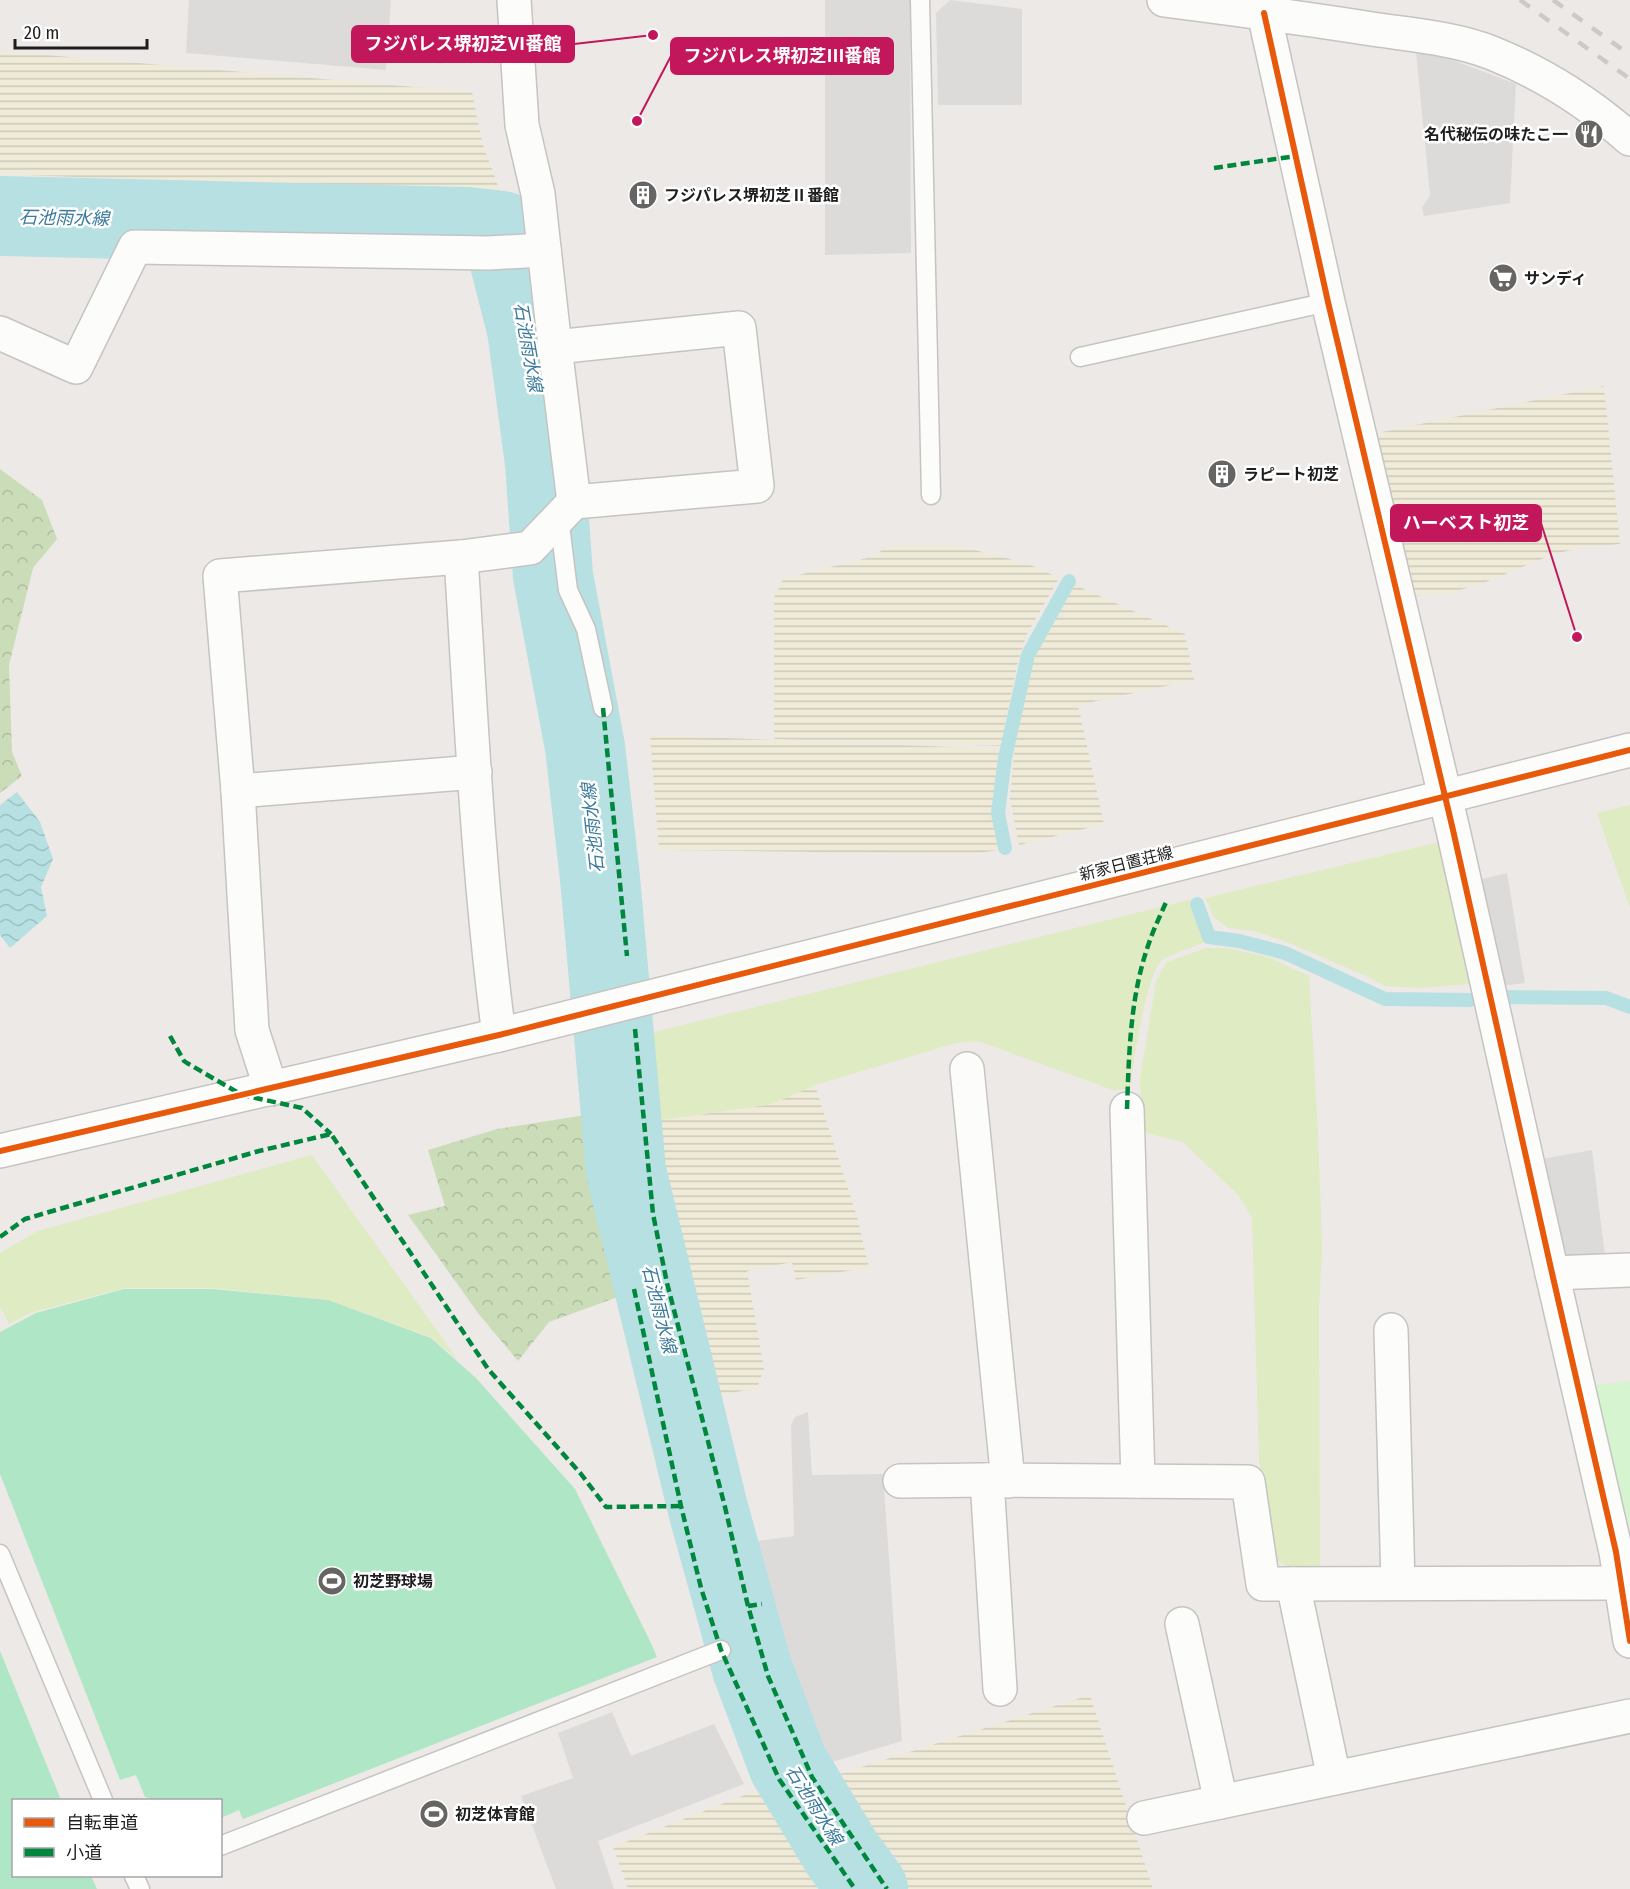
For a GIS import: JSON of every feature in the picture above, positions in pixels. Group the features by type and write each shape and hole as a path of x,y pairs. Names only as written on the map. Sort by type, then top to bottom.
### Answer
{"street":[{"path":"514,0 522,126 538,194 555,347 562,514"},
{"path":"1164,0 1450,41 1490,52 1536,73 1606,117 1630,139"},
{"path":"1264,13 1328,302 1453,830 1552,1273 1623,1551 1621,1583 1630,1641"},
{"path":"0,333 76,367 135,247 488,253 544,250"},
{"path":"271,1089 252,1030 238,791 220,576 460,557 530,548 562,514 757,486 739,328 555,347"},
{"path":"460,557 474,772 499,1035"},
{"name":"新家日置荘線","path":"0,1150 499,1035 1630,750"},
{"path":"238,791 474,772"},
{"path":"967,1069 997,1480 1000,1689"},
{"path":"1127,1109 1138,1481"},
{"path":"1552,1273 1630,1270"},
{"path":"1391,1330 1398,1583"},
{"path":"900,1481 1248,1482 1263,1584 1621,1583"},
{"path":"1293,1584 1334,1778"},
{"path":"1182,1624 1221,1802"},
{"path":"1144,1818 1630,1716"}],"lane":[{"path":"920,0 931,495"},
{"path":"1080,357 1328,302"},
{"path":"562,514 568,590 586,628 603,708"},
{"path":"0,1554 103,1799"},
{"path":"222,1845 722,1650"}],"shaded area":[{"path":"189,0 391,0 386,70 186,53"},
{"path":"825,0 910,0 911,253 825,255"},
{"path":"950,0 1022,9 1022,105 938,105 936,13"},
{"path":"0,51 472,92 482,142 501,194 0,174"},
{"path":"1416,52 1447,58 1516,84 1510,203 1424,216 1422,208 1430,195"},
{"path":"1604,386 1620,544 1584,547 1554,554 1486,582 1451,593 1409,596 1374,445 1382,432"},
{"path":"952,545 1033,566 1059,578 1027,634 1017,665 1001,746 774,739 774,598 783,579 871,557 887,547"},
{"path":"1075,585 1185,634 1194,680 1078,705 1104,824 1019,845 1010,799 1015,743 1030,670 1042,639"},
{"path":"650,735 1001,749 991,810 998,850 973,854 659,850"},
{"path":"1507,873 1525,983 1501,986 1478,880"},
{"path":"815,1085 857,1217 869,1267 796,1280 792,1262 747,1271 764,1369 757,1388 700,1399 659,1220 649,1122 772,1104"},
{"path":"1592,1150 1605,1256 1556,1259 1536,1160"},
{"path":"808,1412 812,1475 883,1474 902,1741 816,1767 782,1694 752,1605 737,1544 794,1536 791,1425 795,1417"},
{"path":"1090,1695 1153,1889 899,1889 827,1778"},
{"path":"612,1712 631,1756 714,1724 744,1784 598,1841 614,1889 556,1889 521,1796 573,1778 558,1733"},
{"path":"760,1789 832,1889 628,1889 613,1847"}],"green space":[{"path":"0,469 42,500 57,539 33,568 9,665 12,752 22,776 0,793"},
{"path":"1630,805 1630,908 1597,813"},
{"path":"1444,841 1478,983 1423,988 1385,986 1287,942 1254,931 1228,928 1214,917 1205,898"},
{"path":"1189,900 1205,942 1162,960 1156,968 1141,1021 1130,1089 1113,1090 978,1041 956,1043 815,1085 772,1104 649,1122 642,1035"},
{"path":"1206,948 1226,948 1268,957 1309,976 1322,1248 1319,1311 1320,1568 1292,1569 1272,1558 1259,1459 1252,1218 1239,1196 1183,1142 1142,1132 1140,1079 1156,981 1167,962"},
{"path":"598,1113 609,1206 626,1294 549,1322 518,1361 478,1313 408,1215 445,1206 428,1150 497,1129"},
{"path":"312,1155 457,1359 431,1337 328,1300 212,1288 124,1288 30,1313 9,1324 0,1307 0,1253 38,1231"},
{"name":"初芝野球場","path":"124,1289 212,1289 328,1300 431,1338 476,1378 575,1489 657,1657 243,1819 239,1810 222,1818 222,1799 152,1799 145,1797 136,1775 120,1780 0,1474 0,1332 36,1313"},
{"path":"1630,1381 1630,1526 1622,1518 1595,1385"},
{"path":"0,1651 61,1799 12,1799 12,1877 91,1877 97,1889 0,1889"}],"water":[{"path":"17,792 40,822 53,859 41,887 47,916 10,948 0,935 0,805"}],"waterway":[{"name":"石池雨水線","path":"0,216 467,227 502,231 527,329 545,463 553,576 585,747 600,878 626,1171 708,1509 752,1668 788,1764 841,1852 868,1889"},
{"path":"1005,848 998,813 1005,758 1028,655 1069,581"},
{"path":"1197,904 1209,937 1239,941 1285,953 1385,999 1470,1000"},
{"path":"1501,997 1606,998 1630,1007"}],"railway":[{"path":"1520,0 1630,79"},
{"path":"1553,0 1630,55"}],"marked path":[{"path":"1214,168 1296,156"},
{"path":"603,708 627,956"},
{"path":"1127,1109 1132,1025 1138,983 1149,943 1167,900"},
{"path":"635,1029 653,1214 667,1283 748,1606 768,1676 812,1777 887,1889"},
{"path":"170,1036 187,1063 242,1095 302,1108 331,1134"},
{"path":"0,1237 25,1219 259,1151 331,1134 488,1369 581,1474 606,1507 681,1506"},
{"path":"634,1289 681,1506 701,1588 721,1650 779,1779 855,1889"},
{"path":"748,1606 762,1604"}],"cycle path":[{"path":"1264,13 1328,302 1453,830 1616,1552 1630,1641"},
{"path":"0,1151 499,1035 1630,750"}],"place":[{"name":"フジパレス堺初芝Ⅵ番館","path":"653,35"},
{"name":"フジパレス堺初芝Ⅲ番館","path":"637,121"},
{"name":"名代秘伝の味たこ一","path":"1589,134"},
{"name":"フジパレス堺初芝Ⅱ番館","path":"643,195"},
{"name":"サンディ","path":"1503,278"},
{"name":"ラピート初芝","path":"1222,474"},
{"name":"ハーベスト初芝","path":"1577,637"},
{"name":"初芝野球場","path":"332,1581"},
{"name":"初芝体育館","path":"434,1814"}]}
